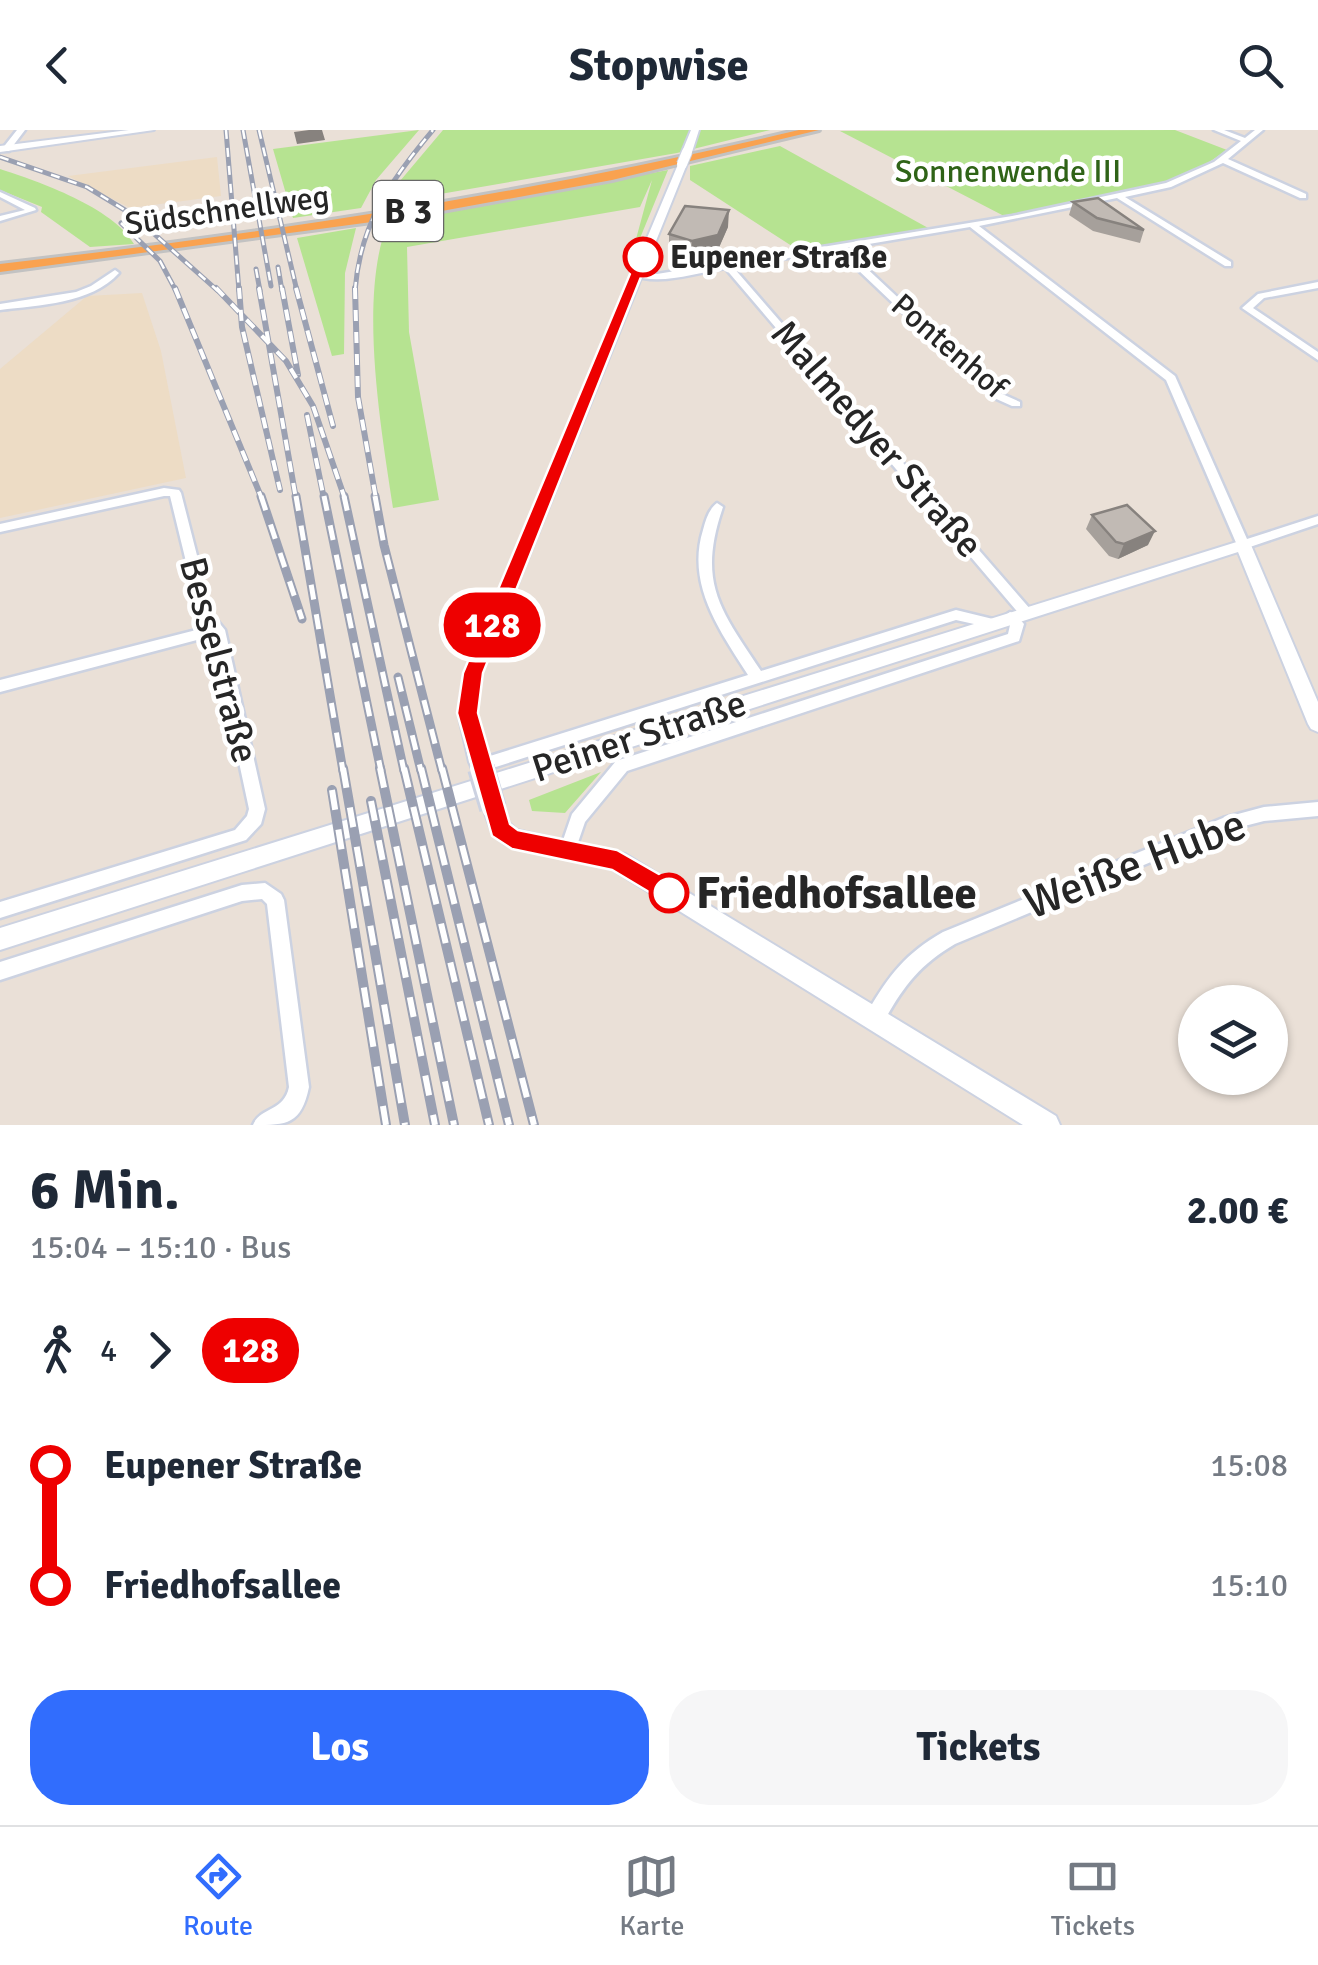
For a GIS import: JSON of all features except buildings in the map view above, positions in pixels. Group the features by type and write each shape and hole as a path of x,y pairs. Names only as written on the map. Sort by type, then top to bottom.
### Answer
{"highway":[{"name":"Südschnellweg","path":"0,266 439,202 646,164 797,130"},
{"name":"Südschnellweg","path":"0,266 442,206 650,167 813,130"}],"street":[{"path":"3,149 20,130"},
{"path":"3,149 150,130"},
{"path":"696,130 473,673 468,713 487,762 500,829 512,838 617,861 1046,1125"},
{"path":"1218,130 1247,141"},
{"path":"636,274 657,277 1120,197 1174,183 1224,160 1259,130"},
{"path":"1224,160 1303,196"},
{"path":"0,194 32,210 0,218"},
{"path":"1120,197 1228,264"},
{"path":"972,224 1171,378 1318,724"},
{"name":"Pontenhof","path":"839,247 996,395 1016,404"},
{"name":"Malmedyer Straße","path":"728,265 1010,618"},
{"path":"0,307 90,290 109,282 115,273"},
{"path":"1318,284 1261,296 1247,308 1318,357"},
{"name":"Besselstraße","path":"0,528 173,492 206,615 218,630 257,809 240,835 0,910"},
{"path":"716,507 703,560 704,584 757,677"},
{"name":"Peiner Straße","path":"0,939 1318,520"},
{"name":"Peiner Straße","path":"487,762 956,615 1010,618 1017,624 1014,637 622,766 578,819 568,848"},
{"path":"0,686 218,630"},
{"name":"Weiße Hube","path":"875,1018 900,976 921,952 950,938 1223,824 1264,814 1318,809"},
{"path":"0,971 242,893 265,891 275,900 298,1087 294,1104 263,1125"}],"shaded area":[{"path":"217,157 221,196 130,208 68,176"},
{"path":"142,293 161,351 186,478 0,518 0,369 87,296"}],"green space":[{"path":"419,130 376,180 361,208 293,218 273,149"},
{"path":"443,130 770,130 677,153 388,203 400,181"},
{"name":"Sonnenwende III","path":"1175,130 1227,150 1199,169 1166,182 1004,216 840,131"},
{"path":"780,146 930,229 798,250 690,180 690,166"},
{"path":"0,169 93,208 124,231 134,244 90,247 41,212 42,207 0,190"},
{"path":"668,170 629,265 652,180 640,207 407,247 409,332 439,500 393,508 378,402 373,324 379,253 388,222"},
{"path":"356,228 345,273 344,354 332,356 297,238"},
{"path":"601,772 565,813 532,811 529,800"}],"railway":[{"path":"226,130 239,291"},
{"path":"243,130 271,286"},
{"path":"259,130 297,291"},
{"path":"355,290 363,244 380,204 433,130"},
{"path":"0,157 87,187 133,215 218,291"},
{"path":"121,223 160,261 176,291"},
{"path":"278,267 282,291"},
{"path":"256,269 260,291"},
{"path":"175,288 262,499"},
{"path":"216,288 241,314"},
{"path":"239,288 241,314"},
{"path":"259,288 269,343"},
{"path":"282,288 298,375"},
{"path":"296,288 333,426"},
{"path":"355,290 358,397 376,499"},
{"path":"241,314 269,343"},
{"path":"241,314 280,490"},
{"path":"269,343 286,361 313,406 344,496"},
{"path":"269,343 296,499"},
{"path":"307,415 324,499"},
{"path":"296,496 343,771"},
{"path":"324,496 381,771"},
{"path":"344,496 404,771"},
{"path":"375,496 442,771"},
{"path":"262,499 302,619"},
{"path":"398,677 421,771"},
{"path":"343,768 405,1125"},
{"path":"380,768 454,1125"},
{"path":"404,768 489,1125"},
{"path":"421,768 509,1125"},
{"path":"442,768 534,1125"},
{"path":"332,790 386,1125"},
{"path":"371,801 435,1125"}],"bus line":[{"name":"128","path":"643,257 473,673 468,713 500,829 512,838 617,861 669,893"}],"place":[{"name":"Eupener Straße","path":"643,257"},
{"name":"Friedhofsallee","path":"669,893"}]}
